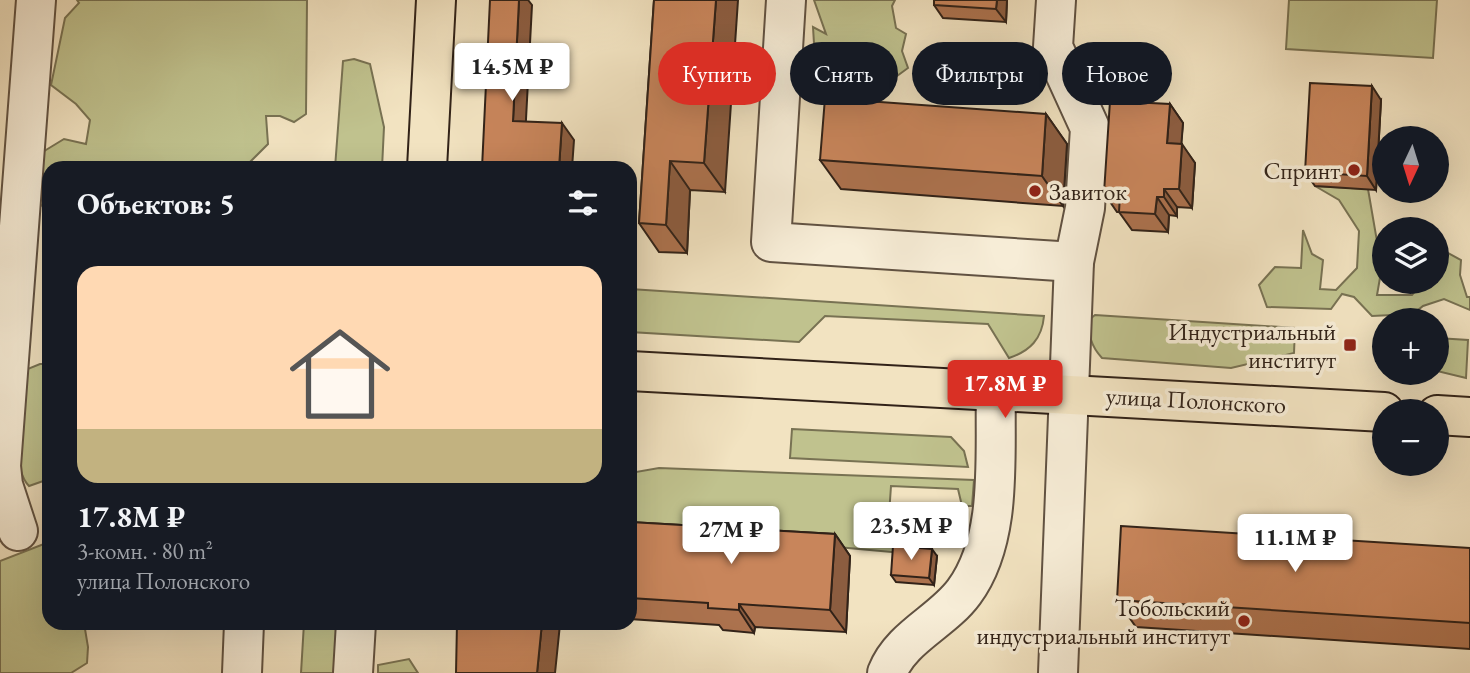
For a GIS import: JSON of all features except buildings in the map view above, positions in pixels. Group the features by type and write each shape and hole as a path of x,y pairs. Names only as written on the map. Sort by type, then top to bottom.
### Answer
{"main road":[{"path":"427,161 436,0"},
{"name":"улица Полонского","path":"637,371 1372,411"},
{"path":"1449,415 1470,416"}],"street":[{"path":"22,529 3,485 1,466 36,0"},
{"path":"786,0 771,242 1074,262"},
{"path":"1056,0 1053,47 1090,128 1085,208 1074,262 1058,673"},
{"path":"887,673 901,651 964,592 980,560 993,500 996,389"},
{"path":"242,673 244,630"},
{"path":"353,673 356,630"}],"green space":[{"path":"77,0 307,0 306,114 294,122 280,116 266,116 268,144 251,161 42,161 42,206 39,203 41,153 64,139 86,144 90,120 76,104 51,85 65,18 79,3"},
{"path":"814,0 895,0 892,6 896,28 906,34 902,51 908,68 898,75 898,42 814,42 813,27 826,34"},
{"path":"1289,0 1437,0 1433,58 1286,49"},
{"path":"354,59 370,64 384,127 382,161 336,161 343,61"},
{"path":"1315,186 1368,189 1373,217 1372,294 1449,294 1449,254 1461,260 1460,275 1467,297 1470,297 1470,310 1444,299 1420,308 1372,308 1372,316 1354,297 1342,294 1331,309 1267,307 1259,285 1275,267 1301,268 1303,230 1312,254 1323,260 1320,289 1336,290 1357,268 1359,231 1339,200"},
{"path":"637,289 1044,316 1041,331 1034,343 1009,358 988,324 825,316 799,342 637,332"},
{"path":"1095,315 1295,328 1294,353 1231,368 1102,358 1093,345 1089,330 1090,319"},
{"path":"1449,339 1468,340 1466,378 1449,374"},
{"path":"42,364 42,481 29,486 19,463 16,411 18,365 28,369"},
{"path":"792,429 951,437 964,451 968,467 790,458"},
{"path":"659,468 974,480 972,506 962,506 958,489 891,486 888,529 926,533 924,555 637,529 637,472"},
{"path":"42,545 42,630 85,630 87,663 71,673 0,673 0,561"},
{"path":"304,630 340,630 337,673 301,673"},
{"path":"409,659 418,673 378,673 378,665"}],"place":[{"name":"Спринт","path":"1354,170"},
{"name":"Завиток","path":"1035,191"},
{"name":"Индустриальный институт","path":"1350,345"},
{"name":"Тобольский индустриальный институт","path":"1244,621"}]}
